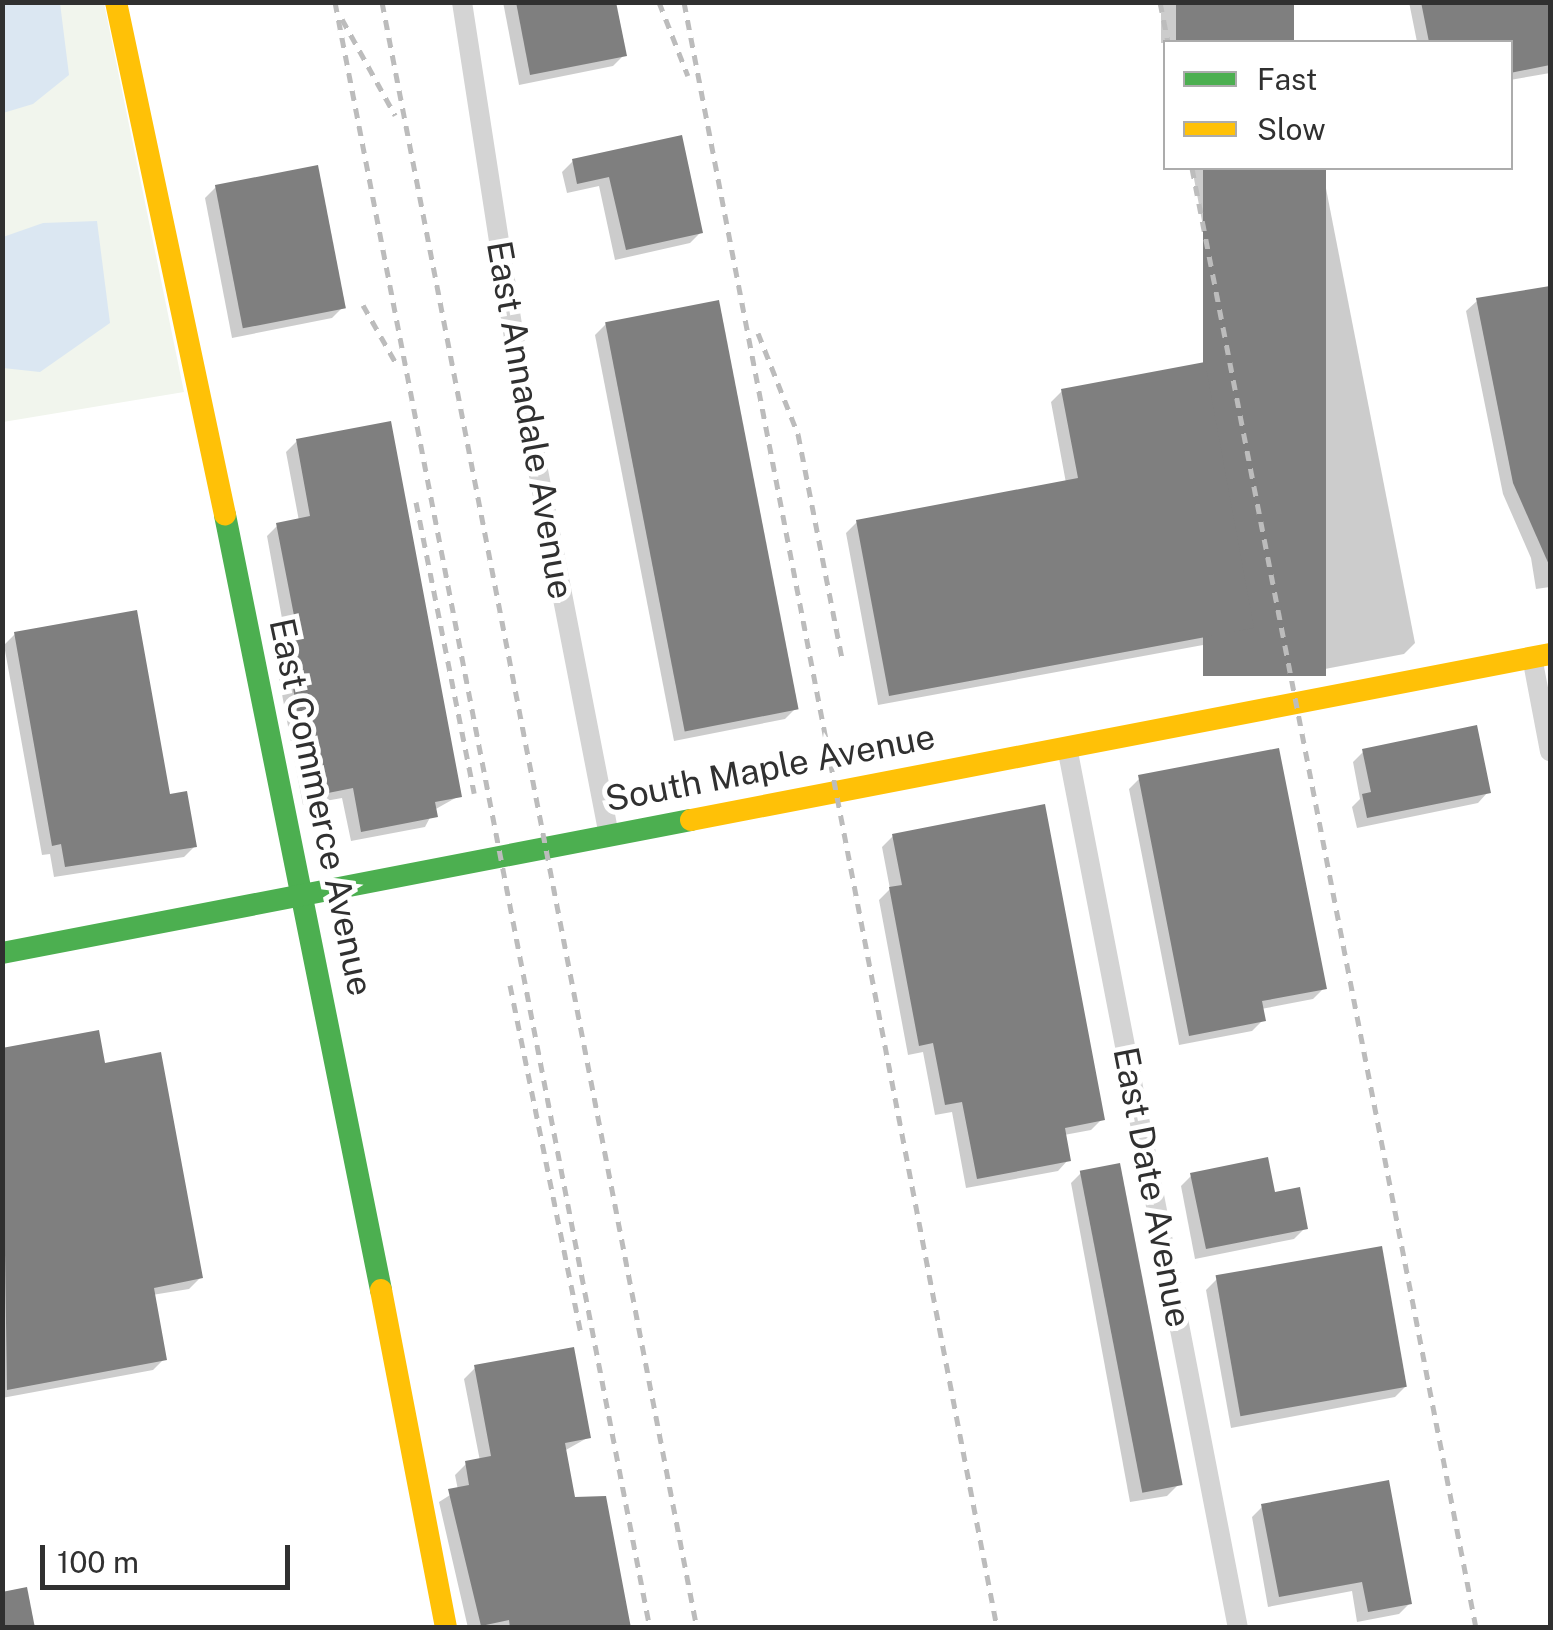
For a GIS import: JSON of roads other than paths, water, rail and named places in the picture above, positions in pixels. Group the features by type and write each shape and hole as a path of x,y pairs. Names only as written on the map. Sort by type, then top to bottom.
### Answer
{"street":[{"name":"East Commerce Avenue","path":"116,2 306,894 446,1628"},
{"name":"East Annadale Avenue","path":"462,2 519,372 609,835"},
{"name":"South Maple Avenue","path":"2,953 1541,656"},
{"path":"1541,656 1550,752"},
{"name":"East Date Avenue","path":"1067,747 1238,1628"}],"railway":[{"path":"335,2 650,1628"},
{"path":"382,2 697,1628"},
{"path":"659,2 688,76"},
{"path":"684,2 997,1628"},
{"path":"1160,2 1168,40"},
{"path":"342,19 395,115"},
{"path":"1192,170 1476,1628"},
{"path":"363,305 397,365"},
{"path":"758,333 798,434 843,663"},
{"path":"416,502 474,793"},
{"path":"510,985 581,1333"}]}
